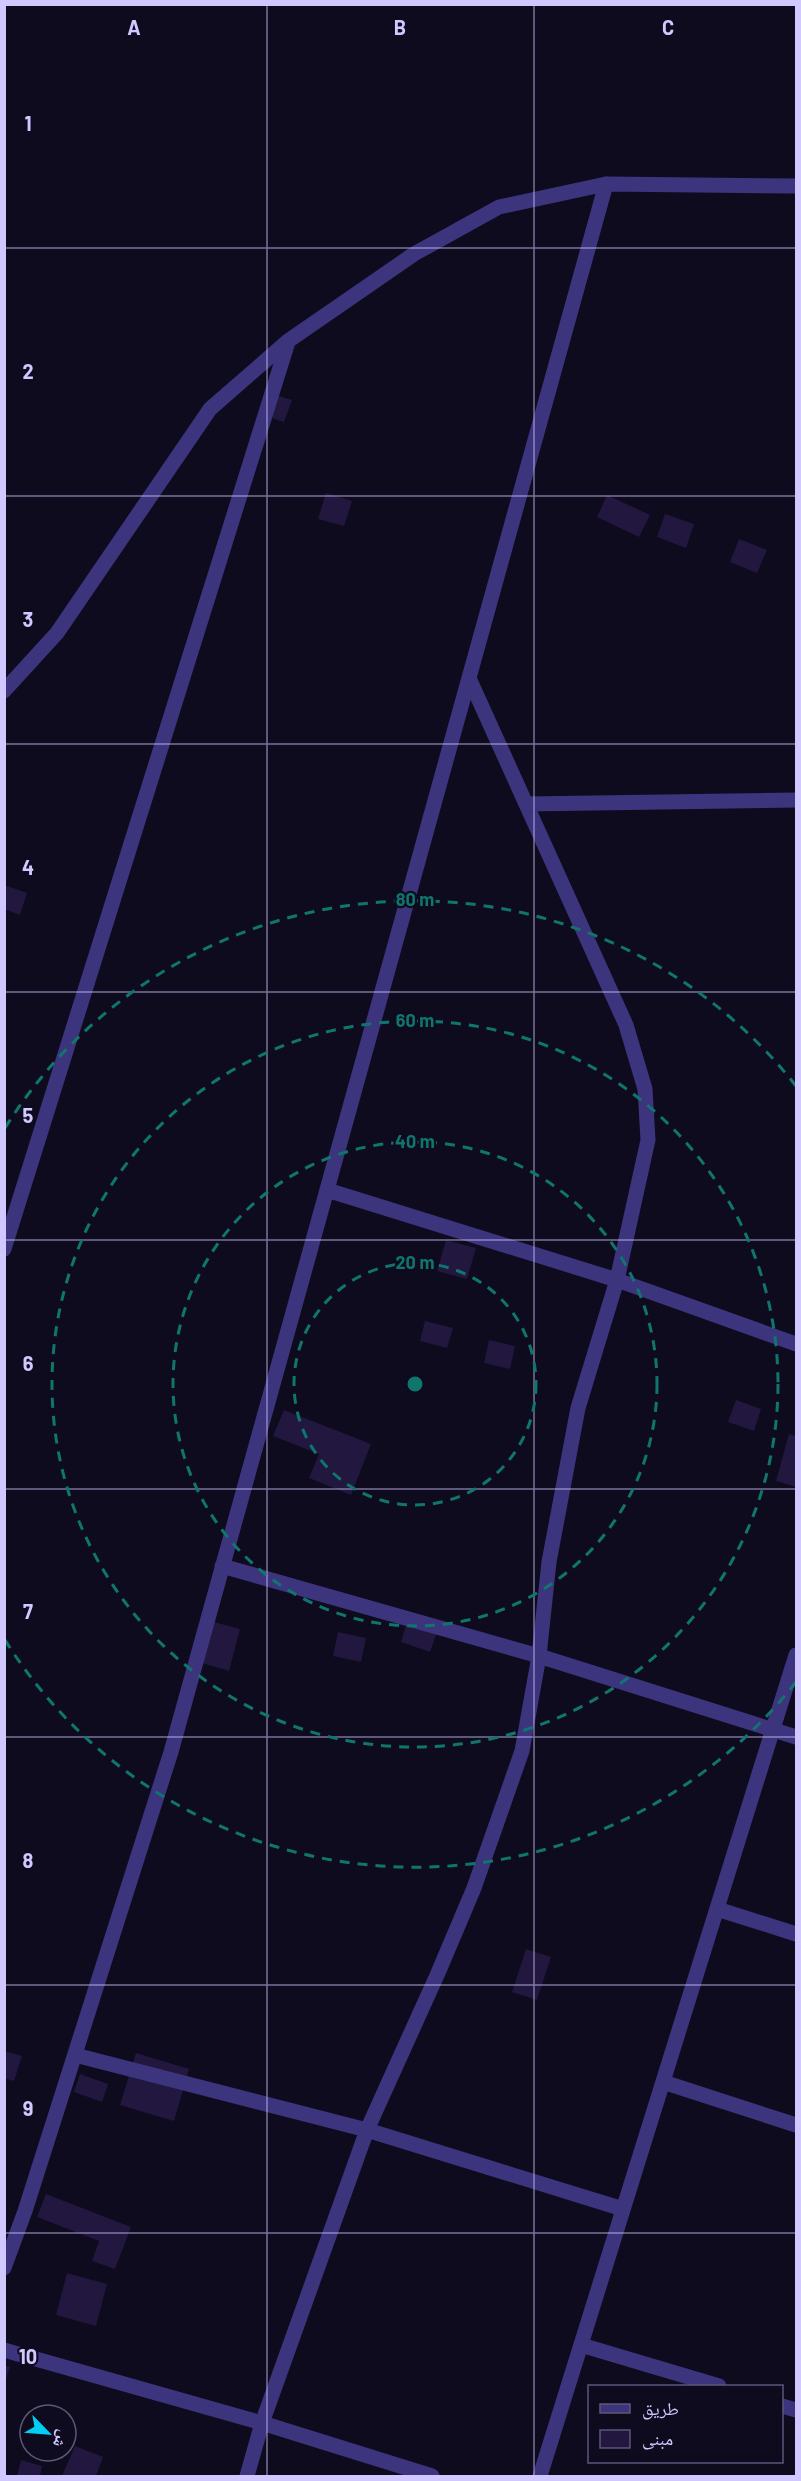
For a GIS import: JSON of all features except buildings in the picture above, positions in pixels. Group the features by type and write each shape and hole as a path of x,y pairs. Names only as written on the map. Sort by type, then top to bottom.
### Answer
{"street":[{"path":"4,691 57,633 210,409 288,341 414,254 499,207 606,184 796,186"},
{"path":"4,2268 25,2211 171,1752 606,184"},
{"path":"4,1249 288,341"},
{"path":"247,2476 262,2424 367,2130 474,1888 522,1750 539,1656 549,1563 578,1408 617,1280 648,1140 645,1089 626,1025 469,678"},
{"path":"526,804 796,800"},
{"path":"327,1190 617,1280 796,1344"},
{"path":"222,1566 539,1656 796,1737"},
{"path":"540,2476 796,1655"},
{"path":"717,1909 796,1935"},
{"path":"75,2055 367,2130 623,2209"},
{"path":"663,2082 796,2125"},
{"path":"581,2344 716,2385"},
{"path":"4,2350 262,2424 432,2476"}]}
